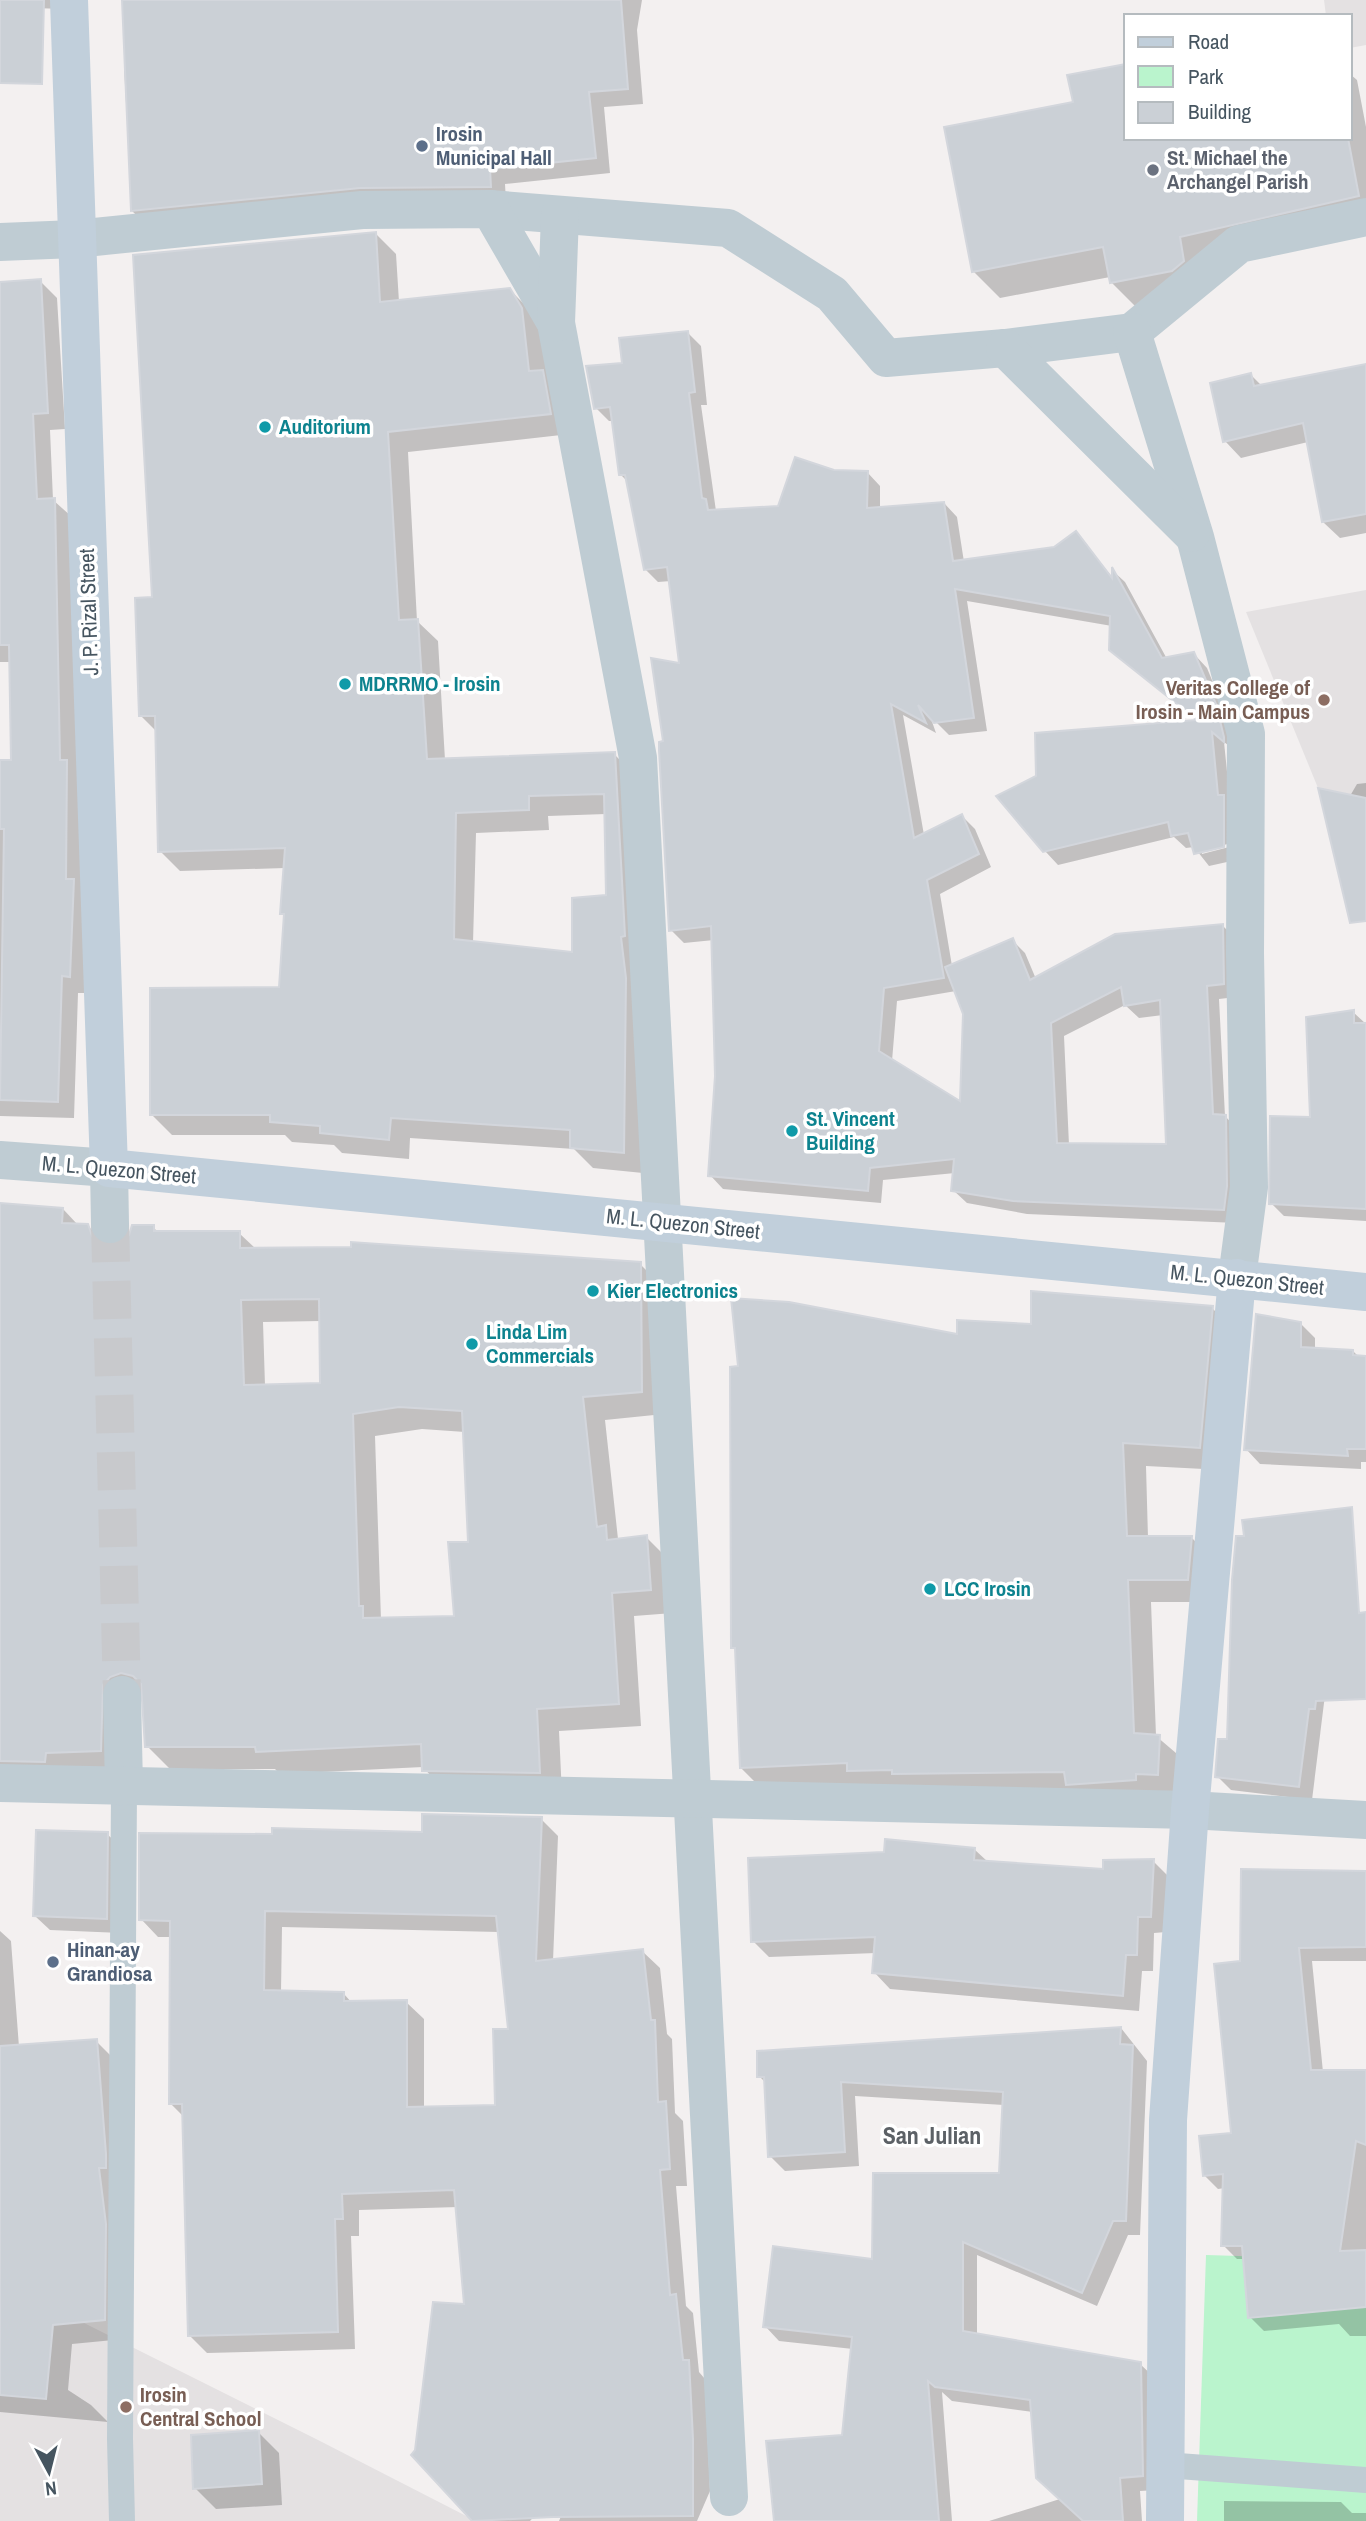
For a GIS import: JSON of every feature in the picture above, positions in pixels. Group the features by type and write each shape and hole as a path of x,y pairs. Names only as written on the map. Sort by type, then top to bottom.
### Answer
{"main road":[{"name":"J. P. Rizal Street","path":"69,0 75,239 109,1168"},
{"name":"M. L. Quezon Street","path":"109,1168 1366,1292"},
{"path":"1165,2521 1168,2120 1190,1810 1237,1278"}],"street":[{"path":"491,209 556,323"},
{"path":"0,242 75,239 362,211 491,209 728,228 832,294 886,358 1004,348 1132,332 1239,244 1366,217"},
{"path":"560,215 556,323 638,758 664,1222 690,1796 729,2497"},
{"path":"1132,332 1195,537 1246,734 1245,953 1249,1187 1237,1278"},
{"path":"1004,348 1195,537"},
{"name":"M. L. Quezon Street","path":"0,1160 109,1168"},
{"name":"J. P. Rizal Street","path":"109,1168 110,1224"},
{"path":"122,1695 124,1787"},
{"path":"0,1783 690,1796 1190,1810 1366,1820"}],"lane":[{"path":"122,2521 120,2439 124,1787"},
{"path":"1165,2465 1366,2480"}],"shaded area":[{"path":"1324,0 1366,0 1366,45 1352,48 1352,14 1326,14"},
{"name":"Veritas College of Irosin - Main Campus","path":"1366,590 1366,862 1318,788 1246,612"},
{"name":"Irosin Central School","path":"0,2281 318,2440 476,2521 0,2521"}],"green space":[{"path":"1206,2255 1366,2260 1366,2521 1197,2521"}],"building":[{"path":"0,0 44,0 42,84 0,83"},
{"path":"122,0 621,0 628,89 589,92 596,158 490,169 491,187 360,188 131,211"},
{"name":"St. Michael the Archangel Parish","path":"1124,64 1124,140 1348,140 1359,196 1180,237 1184,261 1172,271 1110,283 1103,247 972,272 944,127 1073,102 1067,75"},
{"path":"376,232 380,302 510,288 522,308 529,371 543,370 551,414 388,432 399,620 418,619 427,759 615,752 625,936 621,937 626,978 624,1153 570,1148 570,1130 391,1118 389,1140 320,1133 320,1126 270,1122 270,1115 150,1115 150,988 279,987 284,914 280,914 285,848 158,852 155,716 139,716 135,598 152,597 133,255","holes":["604,794 606,895 572,898 572,952 454,939 456,813 529,810 529,796"]},
{"path":"41,279 48,413 33,414 37,499 55,498 60,760 67,760 66,879 74,879 70,977 62,976 58,1102 0,1100 4,829 0,829 0,760 11,760 9,645 0,645 0,282"},
{"path":"688,331 695,392 689,393 702,498 706,499 708,510 778,506 795,457 834,470 868,471 867,508 944,502 953,561 1054,547 1076,531 1112,578 1112,567 1162,658 1194,652 1216,704 1224,737 1224,742 1212,732 1218,795 1224,795 1224,847 1194,854 1188,833 1171,836 1168,822 1043,852 996,796 1036,776 1035,733 1197,720 1109,650 1110,616 955,589 974,718 934,723 918,705 926,723 891,704 914,838 962,814 979,854 927,880 944,978 884,988 879,1051 960,1101 963,1014 945,967 1013,938 1030,980 1115,934 1223,924 1224,984 1207,986 1213,1114 1226,1115 1227,1186 1224,1210 1013,1201 951,1191 954,1159 870,1168 868,1191 708,1176 715,1076 711,926 669,931 659,750 659,742 663,741 651,658 679,663 667,567 644,570 625,475 619,475 610,407 594,409 586,366 622,363 619,338","holes":["1121,987 1124,1006 1160,1000 1166,1144 1057,1143 1051,1023"]},
{"path":"1366,364 1366,514 1322,522 1303,423 1223,442 1210,383 1251,373 1254,386"},
{"path":"1318,788 1366,798 1366,921 1350,923"},
{"path":"1354,1010 1354,1023 1366,1023 1366,1209 1269,1204 1270,1116 1310,1117 1306,1017"},
{"path":"0,1203 63,1208 62,1223 88,1224 92,1236 100,1243 110,1246 122,1242 129,1235 132,1225 154,1225 154,1231 240,1231 240,1248 351,1247 351,1242 641,1262 642,1392 583,1397 597,1527 606,1525 607,1540 647,1535 651,1590 612,1593 619,1704 537,1709 540,1773 422,1771 421,1744 256,1752 255,1747 145,1747 141,1684 133,1676 121,1673 110,1677 103,1685 101,1751 46,1753 45,1762 0,1761","holes":["319,1299 320,1383 244,1385 241,1300","399,1407 462,1411 468,1542 448,1542 454,1616 363,1618 363,1606 359,1606 353,1414"]},
{"path":"1031,1291 1213,1306 1200,1448 1123,1443 1127,1536 1192,1536 1188,1580 1128,1580 1134,1733 1160,1735 1158,1775 1136,1774 1136,1780 1066,1785 1064,1772 892,1774 892,1770 847,1771 847,1763 740,1768 735,1648 731,1648 730,1367 738,1366 731,1298 789,1302 957,1334 957,1320 1031,1324"},
{"path":"1256,1314 1301,1322 1301,1347 1353,1350 1353,1355 1366,1356 1366,1449 1347,1449 1348,1456 1244,1450"},
{"path":"1352,1507 1359,1613 1366,1612 1366,1699 1316,1701 1315,1709 1309,1709 1299,1787 1215,1777 1218,1739 1227,1739 1232,1580 1236,1536 1244,1536 1242,1520"},
{"path":"422,1814 542,1817 536,1961 643,1949 651,2020 655,2020 658,2102 666,2101 670,2169 660,2170 670,2295 676,2294 683,2360 689,2360 693,2516 553,2517 472,2521 411,2455 415,2450 433,2302 464,2304 454,2190 342,2194 343,2219 335,2219 338,2332 188,2336 182,2104 169,2104 170,1921 139,1920 139,1833 272,1834 272,1828 422,1832","holes":["265,1911 496,1916 508,2029 493,2029 495,2105 407,2107 407,2000 344,2001 344,1992 264,1990"]},
{"path":"36,1830 108,1832 107,1919 33,1916"},
{"path":"885,1839 975,1848 974,1860 1103,1869 1103,1860 1154,1859 1151,1917 1138,1917 1137,1955 1126,1955 1123,1996 872,1973 875,1937 751,1942 748,1858 884,1852"},
{"path":"1241,1869 1366,1871 1366,1947 1299,1948 1311,2070 1366,2070 1366,2145 1356,2141 1340,2251 1366,2250 1366,2307 1248,2318 1242,2246 1221,2246 1223,2174 1203,2176 1199,2136 1231,2133 1214,1964 1240,1961"},
{"path":"1121,2027 1120,2044 1133,2045 1126,2221 1113,2221 1082,2293 963,2242 963,2331 1141,2362 1143,2476 1120,2478 1123,2521 1083,2521 1036,2478 1030,2400 935,2387 928,2381 939,2521 774,2521 766,2441 842,2435 852,2337 763,2327 773,2246 872,2259 873,2173 999,2173 1003,2092 841,2082 845,2152 768,2157 764,2077 757,2077 757,2051"},
{"path":"97,2039 106,2154 106,2168 99,2168 106,2224 105,2320 53,2325 46,2399 0,2395 0,2046"},
{"path":"259,2430 262,2484 193,2489 191,2435"}],"tunnel":[{"path":"110,1224 122,1695"}],"place":[{"name":"Irosin Municipal Hall","path":"422,146"},
{"name":"St. Michael the Archangel Parish","path":"1153,170"},
{"name":"Auditorium","path":"265,427"},
{"name":"MDRRMO - Irosin","path":"345,684"},
{"name":"Veritas College of Irosin - Main Campus","path":"1324,700"},
{"name":"St. Vincent Building","path":"792,1131"},
{"name":"Kier Electronics","path":"593,1291"},
{"name":"Linda Lim Commercials","path":"472,1344"},
{"name":"LCC Irosin","path":"930,1589"},
{"name":"Hinan-ay Grandiosa","path":"53,1962"},
{"name":"Irosin Central School","path":"126,2407"}],"district":[{"name":"San Julian","path":"932,2136"}]}
